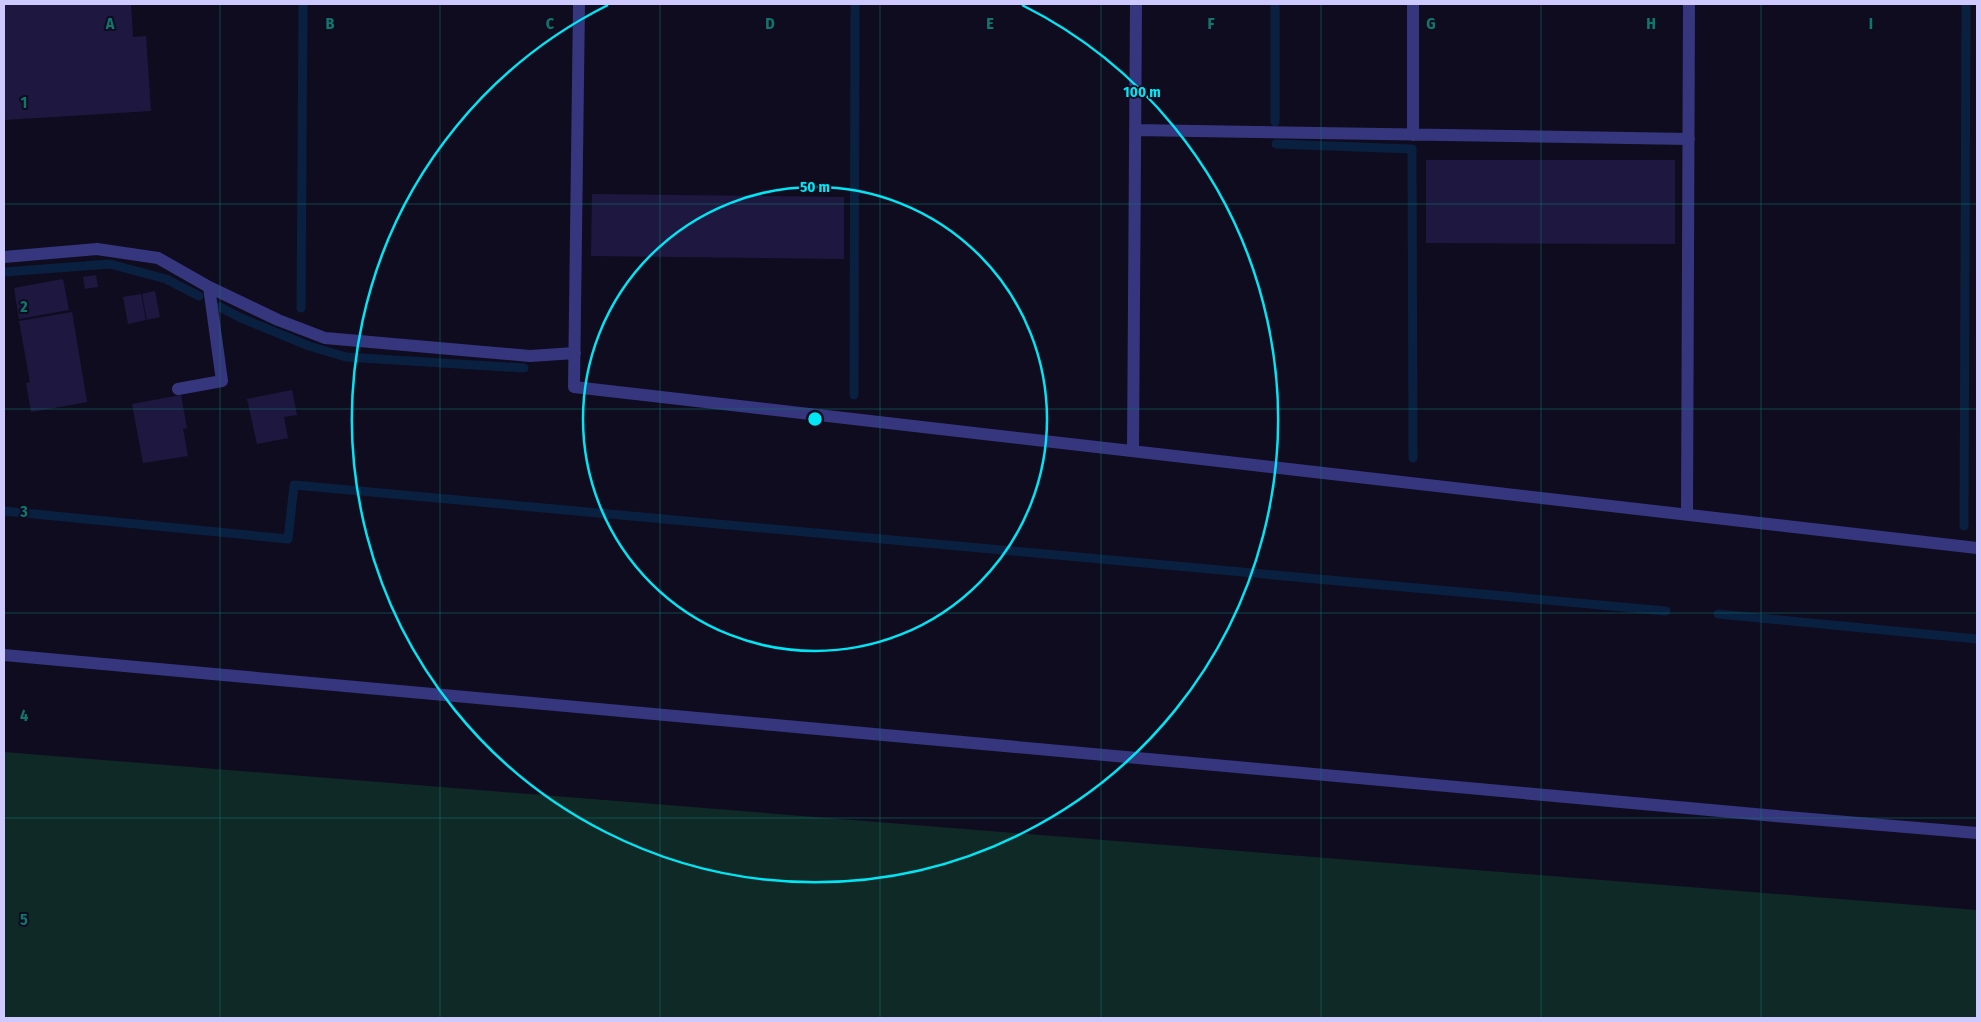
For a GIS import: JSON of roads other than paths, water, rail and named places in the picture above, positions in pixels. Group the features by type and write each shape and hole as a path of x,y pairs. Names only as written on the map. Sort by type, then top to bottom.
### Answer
{"street":[{"path":"579,4 574,387 1977,548"},
{"path":"1133,451 1136,4"},
{"path":"1413,135 1414,4"},
{"path":"1687,514 1689,4"},
{"path":"1135,130 1689,139"},
{"path":"4,257 97,249 158,258 209,287 278,320 324,338 530,356 575,353"},
{"path":"178,389 222,380 209,287"},
{"path":"4,656 1977,833"}],"waterway":[{"path":"301,308 303,4"},
{"path":"854,395 855,4"},
{"path":"1275,4 1275,122"},
{"path":"1964,526 1966,4"},
{"path":"1276,144 1412,149 1413,458"},
{"path":"4,272 110,264 166,279 199,296"},
{"path":"220,307 241,318 309,346 346,357 524,368"},
{"path":"4,511 288,539 294,485 1666,611"},
{"path":"1718,614 1977,639"}]}
